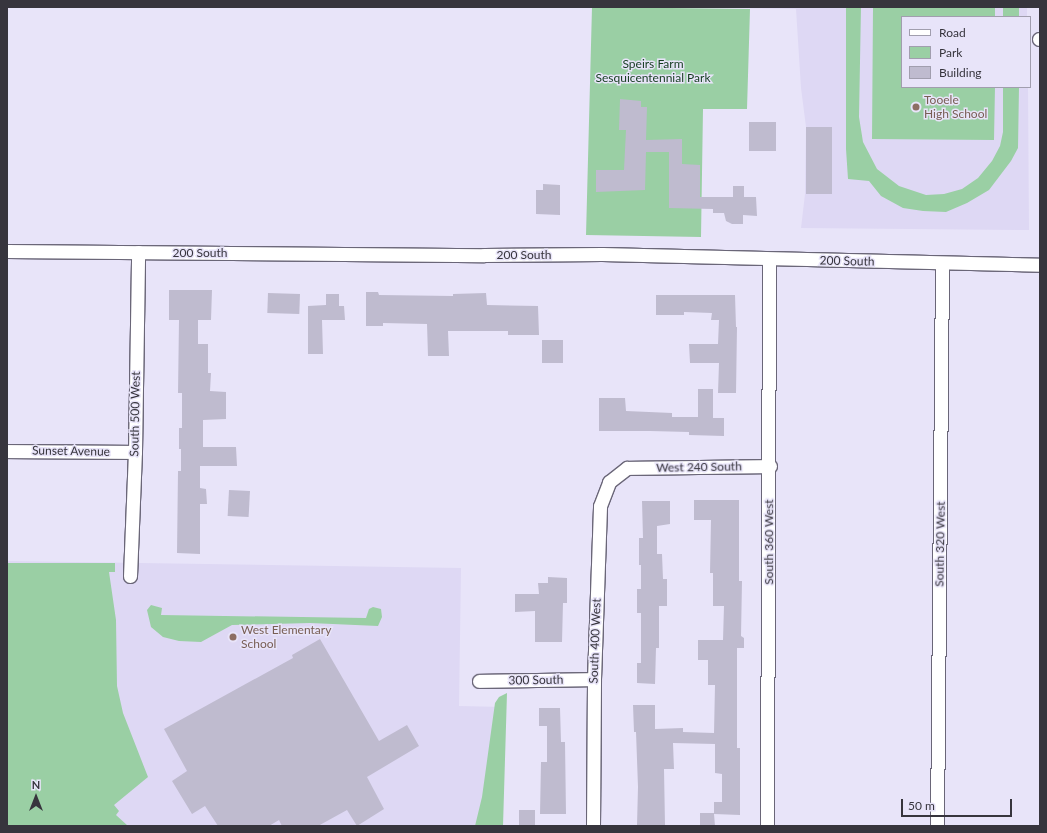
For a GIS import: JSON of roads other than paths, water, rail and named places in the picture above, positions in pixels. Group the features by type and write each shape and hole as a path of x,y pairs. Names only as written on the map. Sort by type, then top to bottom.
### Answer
{"street":[{"name":"200 South","path":"7,251 602,254 1040,265"},
{"name":"South 500 West","path":"130,576 138,252"},
{"name":"South 360 West","path":"767,826 770,466 769,259"},
{"name":"South 320 West","path":"937,826 942,262"},
{"name":"Sunset Avenue","path":"7,450 134,452"},
{"name":"West 240 South","path":"628,468 770,466"},
{"name":"South 400 West","path":"593,826 594,679 600,506 609,482 628,468"},
{"name":"300 South","path":"479,681 594,679"}],"place":[{"name":"Tooele High School","path":"916,107"},
{"name":"West Elementary School","path":"233,637"}],"park label":[{"name":"Speirs Farm Sesquicentennial Park","path":"653,71"}]}
